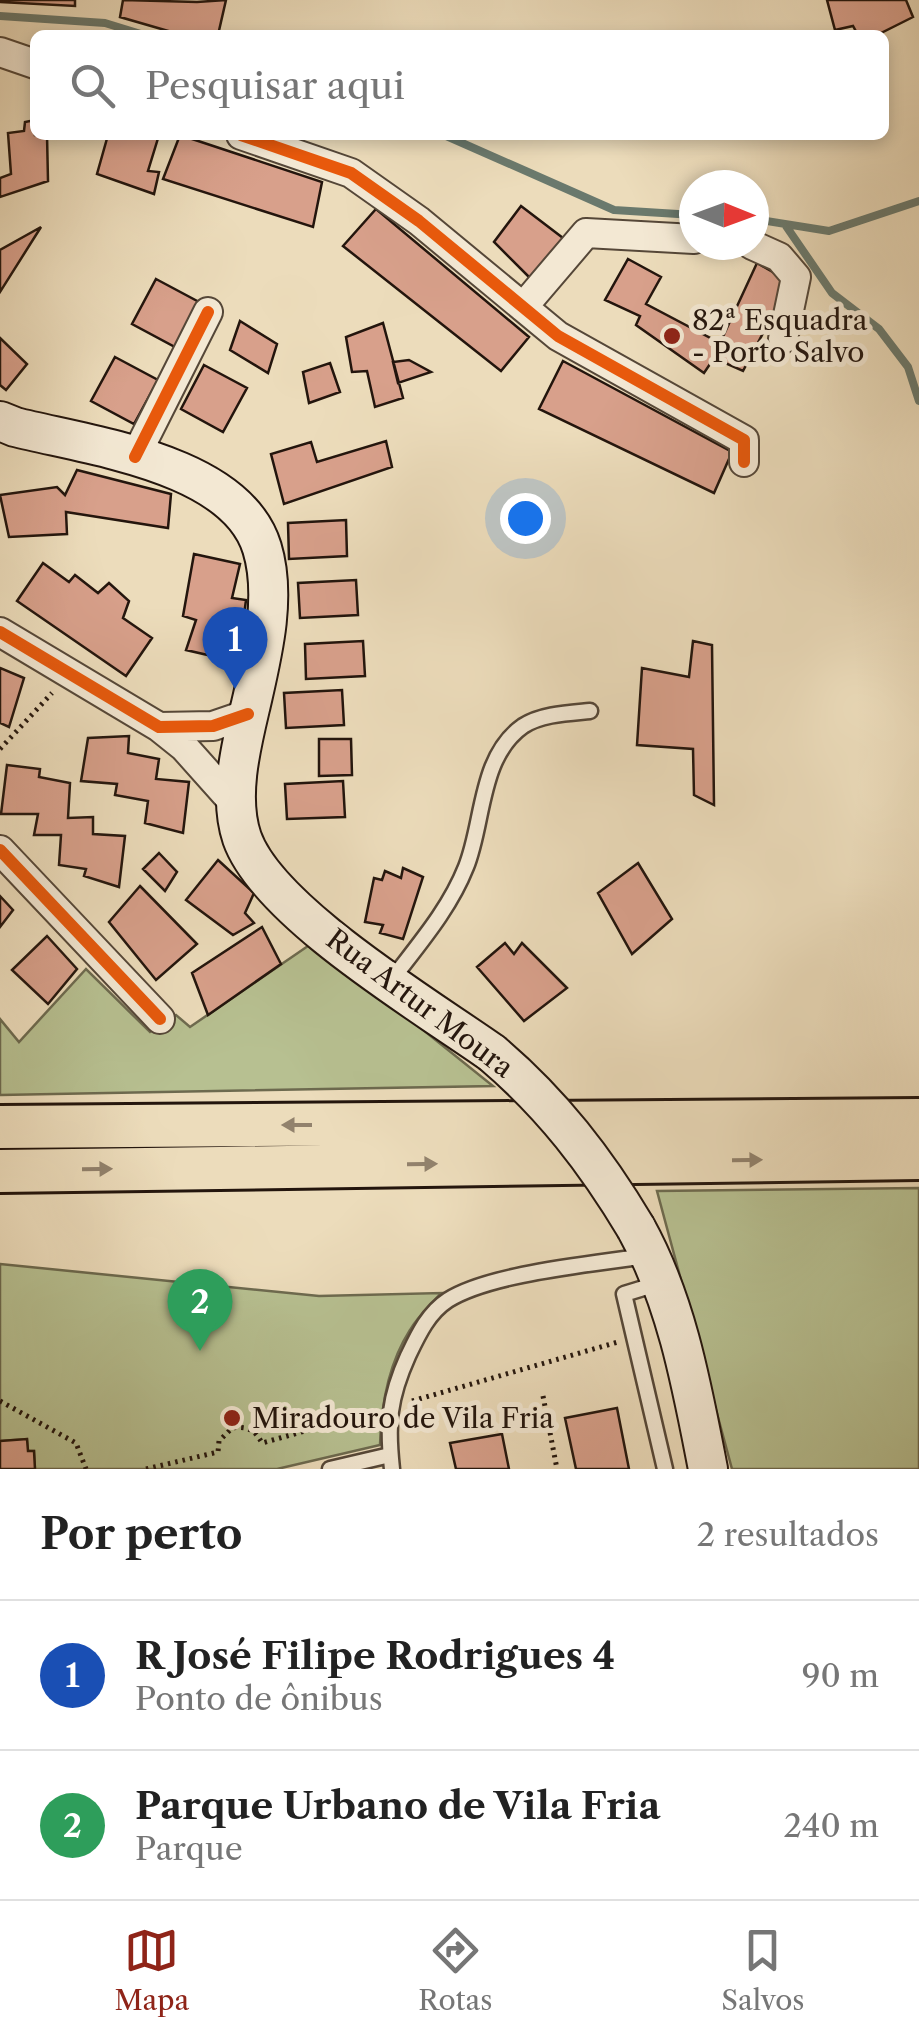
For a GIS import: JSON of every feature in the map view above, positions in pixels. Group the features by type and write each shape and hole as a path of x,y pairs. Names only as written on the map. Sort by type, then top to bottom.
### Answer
{"main road":[{"path":"0,421 181,471 234,502 248,518 262,546 268,578 267,619 234,803"},
{"name":"Rua Artur Moura","path":"234,803 242,840 257,865 288,901 389,982 522,1078 597,1164 650,1255 685,1361 708,1469"},
{"path":"0,1126 919,1120"},
{"path":"0,1171 919,1158"}],"street":[{"path":"0,52 30,62"},
{"path":"255,140 351,173 419,221 558,336 744,440 744,462"},
{"path":"522,307 586,234 679,238"},
{"path":"769,253 796,276 783,338"},
{"path":"135,458 208,312"},
{"name":"Rua Artur Moura","path":"0,632 159,727 184,747 234,803"},
{"path":"159,727 213,726 248,714"},
{"path":"0,850 160,1019"}],"lane":[{"path":"389,982 450,902 468,863 490,778 501,752 523,726 550,716 590,711"},
{"path":"650,1255 624,1294 665,1469"},
{"path":"330,1469 391,1462 389,1408 396,1382 421,1330 449,1299 545,1272 650,1255"}],"path":[{"path":"0,749 71,672"},
{"path":"146,1469 218,1452 219,1441 232,1428 246,1426 256,1432 262,1443 636,1336"},
{"path":"543,1396 557,1469"},
{"path":"0,1401 76,1443 86,1469"}],"green space":[{"path":"308,946 387,1001 493,1086 0,1095 0,1019 19,1042 86,969 150,1032 176,1015 190,1027"},
{"path":"919,1188 919,1469 732,1469 657,1191"},
{"path":"0,1264 319,1296 441,1293 413,1325 397,1356 384,1400 380,1445 277,1469 35,1469 34,1451 28,1451 27,1439 0,1441"}],"building":[{"path":"75,0 75,6 0,2"},
{"path":"123,0 226,0 219,30 165,30 120,17"},
{"path":"827,0 906,0 913,17 887,30 855,30 853,26 835,30"},
{"path":"30,121 30,140 47,140 48,181 0,197 0,178 11,174 8,133 24,131 25,122"},
{"path":"107,140 157,140 148,171 159,172 154,194 97,174"},
{"path":"178,140 195,140 322,182 313,227 163,179"},
{"path":"521,206 563,238 531,279 494,242"},
{"path":"376,209 529,337 501,371 343,246"},
{"path":"41,227 0,292 0,250"},
{"path":"628,259 661,277 646,304 720,343 757,263 790,282 743,371 714,358 704,373 636,325 640,316 605,300"},
{"path":"156,279 199,302 175,347 132,324"},
{"path":"240,321 277,344 268,373 230,350"},
{"path":"383,323 403,398 375,407 367,371 352,372 346,337"},
{"path":"0,338 27,364 6,390 0,385"},
{"path":"115,357 158,380 134,424 91,401"},
{"path":"409,360 431,372 398,383 393,362"},
{"path":"563,361 732,452 714,493 539,409"},
{"path":"330,363 340,392 309,403 303,372"},
{"path":"204,365 247,388 223,432 181,409"},
{"path":"386,441 392,467 284,504 271,454 311,442 317,462"},
{"path":"77,470 171,494 168,528 66,512 67,534 9,537 0,495 57,487 65,495"},
{"path":"346,520 347,556 289,559 288,523"},
{"path":"194,554 240,564 232,598 246,600 238,662 186,650 196,620 183,616"},
{"path":"43,563 69,582 75,575 98,593 109,583 129,601 123,618 152,638 126,676 17,601"},
{"path":"356,580 358,615 300,618 298,583"},
{"path":"363,641 365,676 306,679 305,644"},
{"path":"693,641 712,645 714,805 694,795 693,749 637,745 642,668 689,677"},
{"path":"0,668 24,678 9,727 0,723"},
{"path":"342,690 344,725 286,728 284,693"},
{"path":"129,736 128,753 159,759 156,779 189,782 183,833 145,823 148,801 115,795 117,784 81,781 88,738"},
{"path":"319,739 351,739 352,775 319,776"},
{"path":"7,765 40,769 39,777 70,783 68,818 93,817 93,834 125,836 119,887 84,876 86,869 59,865 61,835 34,835 38,814 1,814"},
{"path":"343,781 345,817 287,819 285,784"},
{"path":"159,853 177,872 165,891 143,869"},
{"path":"218,860 254,893 245,913 254,923 233,935 186,900"},
{"path":"638,863 672,919 632,954 598,893"},
{"path":"403,868 423,877 403,939 380,933 383,925 365,922 374,878 382,880 385,871 401,878"},
{"path":"140,886 197,944 156,980 109,922"},
{"path":"0,896 13,910 0,927"},
{"path":"262,927 281,964 208,1015 192,973"},
{"path":"47,936 77,969 48,1004 12,970"},
{"path":"505,943 514,954 522,943 567,988 524,1021 477,967"},
{"path":"617,1408 629,1469 576,1469 565,1418"},
{"path":"502,1434 509,1469 456,1469 450,1443"},
{"path":"27,1439 28,1451 34,1451 35,1469 0,1469 0,1441"}],"waterway":[{"path":"0,16 105,23 128,30"},
{"path":"455,140 614,210 679,214"},
{"path":"769,221 829,231 919,201"},
{"path":"786,226 832,293 879,329 908,367 919,401"}],"cycle path":[{"path":"255,140 351,173 419,221 558,336 744,440 744,462"},
{"path":"135,457 208,312"},
{"path":"0,632 159,727 213,726 248,714"},
{"path":"0,850 160,1019"}],"place":[{"name":"82ª Esquadra - Porto Salvo","path":"672,336"},
{"name":"R José Filipe Rodrigues 4","path":"235,689"},
{"name":"Parque Urbano de Vila Fria","path":"200,1351"},
{"name":"Miradouro de Vila Fria","path":"232,1418"}]}
